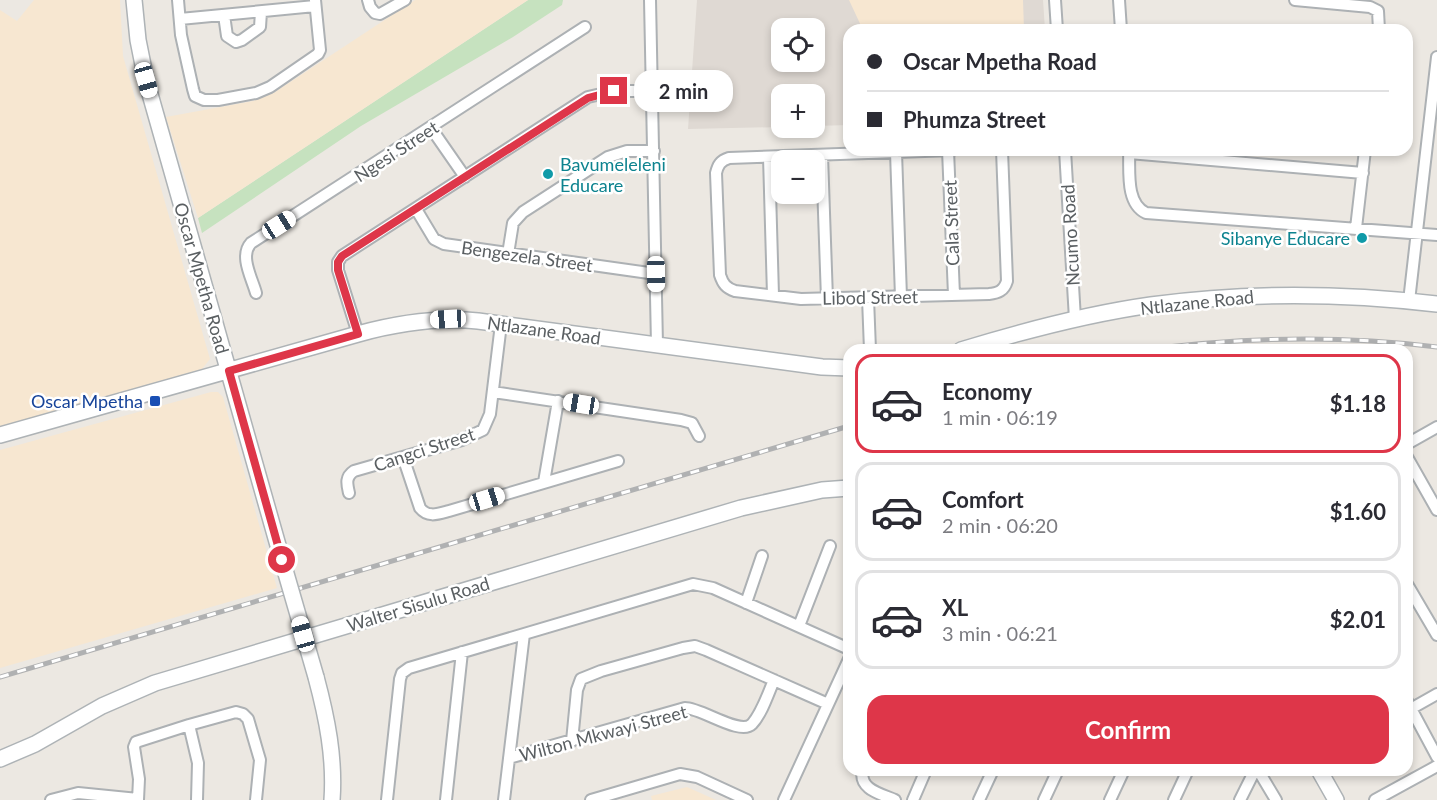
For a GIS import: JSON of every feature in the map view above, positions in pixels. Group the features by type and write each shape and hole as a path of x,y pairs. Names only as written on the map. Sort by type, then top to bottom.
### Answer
{"street":[{"name":"Oscar Mpetha Road","path":"134,0 138,40 146,80 325,712 333,763 332,800"},
{"path":"178,0 181,35 195,96 204,100 218,100 256,93 270,87 318,54 320,50 315,3 261,12 180,19"},
{"path":"368,0 375,13 380,14 405,0"},
{"path":"650,0 657,345"},
{"path":"1055,0 1057,24"},
{"path":"1119,0 1121,24"},
{"path":"1295,0 1370,6 1378,11 1379,24"},
{"path":"224,15 227,36 236,42 260,27 261,12"},
{"name":"Ngesi Street","path":"256,293 246,258 246,250 251,243 585,27"},
{"path":"1409,301 1437,57"},
{"path":"358,334 338,270 338,262 342,256 588,98 614,91 652,91"},
{"path":"431,128 465,177"},
{"path":"508,254 513,223 523,212 608,157 627,151 654,151"},
{"path":"825,155 843,154"},
{"path":"896,156 901,297"},
{"name":"Cala Street","path":"948,156 954,295"},
{"name":"Libod Street","path":"769,157 729,158 717,166 722,283 735,291 801,299 827,299 994,294 1005,287 1007,281 1002,156"},
{"name":"Ncumo Road","path":"1065,156 1075,320"},
{"path":"1129,156 1132,197 1136,207 1146,213 1437,235"},
{"path":"1174,156 1363,173"},
{"path":"1356,228 1364,156"},
{"path":"769,157 773,296"},
{"path":"824,204 827,299"},
{"name":"Bengezela Street","path":"417,209 429,232 438,242 656,274"},
{"name":"Ntlazane Road","path":"984,344 1075,320 1149,305 1248,296 1330,296 1437,304"},
{"path":"868,298 870,344"},
{"name":"Ntlazane Road","path":"0,435 358,334 417,321 456,320 501,324 822,367 843,368"},
{"name":"Cangci Street","path":"349,493 347,479 351,473 462,440 483,430 490,414 501,324"},
{"path":"493,392 681,420 692,423 699,436"},
{"path":"544,482 558,401"},
{"path":"1413,441 1437,427"},
{"path":"403,457 420,508 427,514 449,511 618,461"},
{"path":"1413,468 1437,510"},
{"name":"Walter Sisulu Road","path":"0,759 35,744 102,706 155,683 741,508 822,490 843,488"},
{"path":"799,626 831,546"},
{"path":"746,603 762,556"},
{"path":"387,800 402,674 409,668 693,584 708,586 843,646"},
{"path":"1413,594 1437,635"},
{"path":"504,800 524,634"},
{"path":"572,741 578,684 581,679 601,671 695,646 828,704"},
{"path":"446,800 462,652"},
{"path":"784,800 843,672"},
{"name":"Wilton Mkwayi Street","path":"509,758 684,708 699,710 739,728 748,727 755,720 774,680"},
{"path":"1413,705 1437,694"},
{"path":"51,800 78,797 138,800 138,770 134,747 136,742 189,724 236,712 248,719 260,760 256,800"},
{"path":"1413,716 1437,757"},
{"path":"189,724 198,763 197,800"},
{"path":"1375,800 1437,766"},
{"path":"591,800 665,777 686,774 747,800"},
{"path":"861,776 866,785 895,800"},
{"path":"913,800 923,776"},
{"path":"979,800 990,776"},
{"path":"1044,800 1055,776"},
{"path":"1110,800 1121,776"},
{"path":"1174,800 1185,776"},
{"path":"1240,800 1253,776"},
{"path":"1260,776 1276,800"},
{"path":"1322,776 1336,800"}],"shaded area":[{"path":"697,0 1043,0 1045,24 843,24 843,125 825,126 825,84 771,84 771,127 688,129"}],"green space":[{"path":"528,0 563,0 562,5 513,37 361,126 202,233 198,218"}],"sand":[{"path":"34,0 120,0 123,56 210,359 202,369 0,427 0,10 17,21"},
{"path":"415,0 528,0 198,218 166,117 253,101 275,92"},
{"path":"849,0 1023,0 1024,24 860,24"},
{"path":"218,392 223,397 277,588 0,668 0,450"},
{"path":"687,787 716,800 652,800 651,796"}],"railway":[{"path":"1199,344 1290,339 1409,344"},
{"path":"1413,344 1437,347"},
{"path":"0,677 843,428"}],"place":[{"name":"Bavumeleleni Educare","path":"548,174"},
{"name":"Sibanye Educare","path":"1362,238"},
{"name":"Oscar Mpetha","path":"155,401"}],"route":[{"path":"282,560 229,371 358,334 338,270 338,262 342,256 588,98 614,91"}]}
